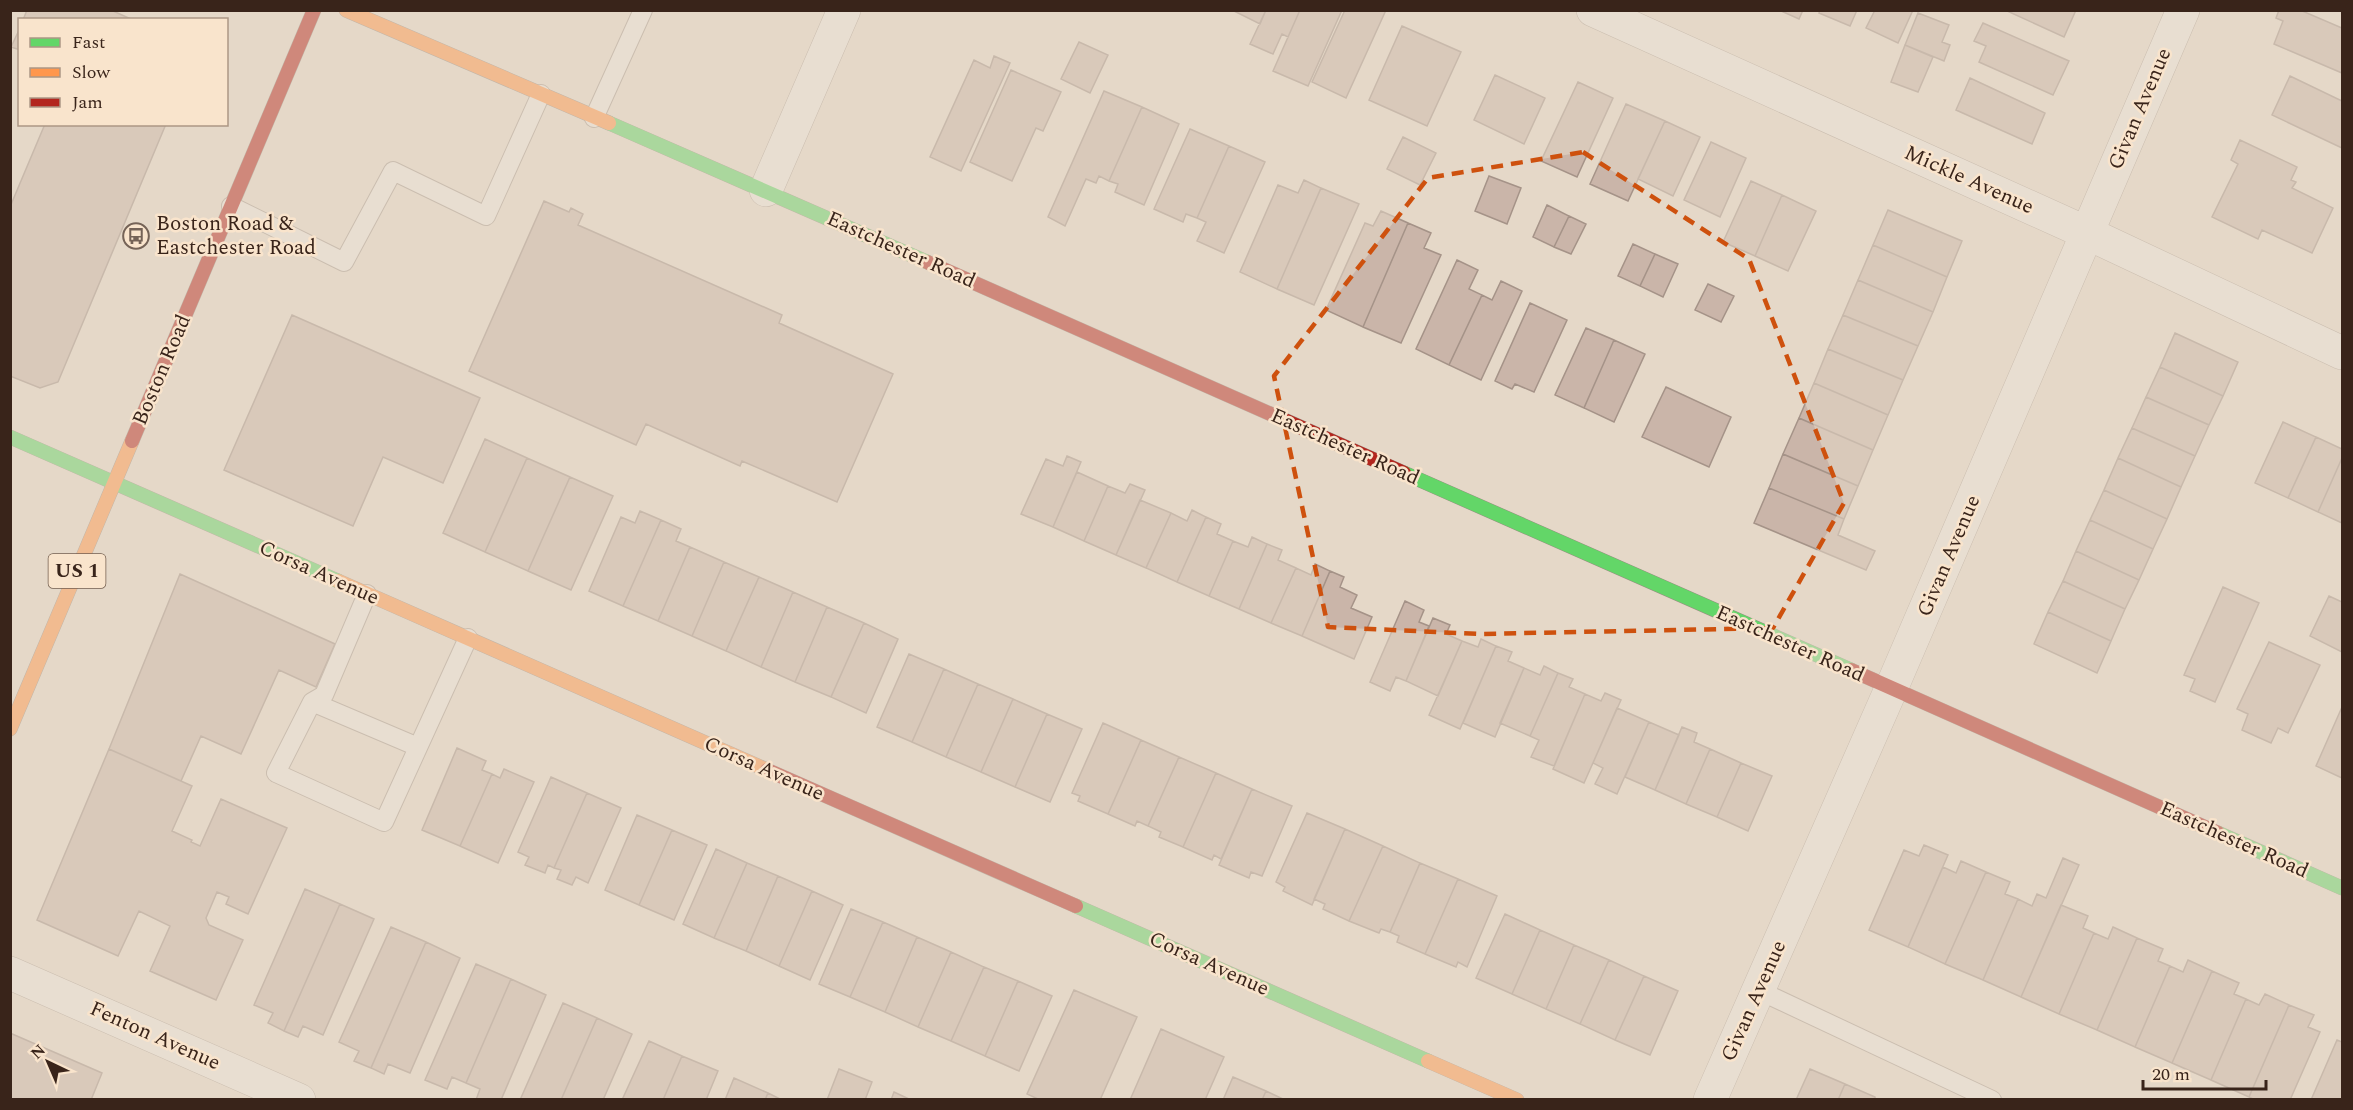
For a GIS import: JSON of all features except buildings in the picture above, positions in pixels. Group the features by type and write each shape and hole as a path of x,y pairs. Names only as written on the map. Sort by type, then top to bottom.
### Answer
{"main road":[{"name":"Boston Road","path":"10,729 314,10"},
{"name":"Eastchester Road","path":"346,10 766,190 2343,888"},
{"name":"Corsa Avenue","path":"10,438 1517,1100"}],"street":[{"path":"766,190 844,10"},
{"name":"Mickle Avenue","path":"1593,10 2087,233 2343,352"},
{"name":"Givan Avenue","path":"1710,1100 1891,689 2183,10"},
{"name":"Fenton Avenue","path":"10,973 299,1100"}],"lane":[{"path":"594,118 643,10"},
{"path":"231,206 344,261 393,171 486,216 542,94"},
{"path":"367,594 324,694 312,702 276,773 384,822 468,638"},
{"path":"312,702 418,747"},
{"path":"1758,990 1992,1100"}],"highlighted area":[{"path":"1583,152 1749,259 1844,503 1773,628 1479,634 1328,627 1274,376 1428,178"}],"traffic: fast":[{"path":"609,123 927,262"},
{"path":"10,437 338,581"},
{"path":"1404,473 1851,670"},
{"path":"2218,833 2342,888"},
{"path":"1076,906 1428,1061"}],"traffic: slow":[{"path":"346,10 609,123"},
{"path":"10,729 132,441"},
{"path":"338,581 767,770"},
{"path":"1428,1061 1517,1100"}],"traffic: jam":[{"path":"132,441 314,10"},
{"path":"927,262 1404,473"},
{"path":"1851,670 2218,833"},
{"path":"767,770 1076,906"}],"place":[{"name":"Boston Road & Eastchester Road","path":"136,236"}]}
